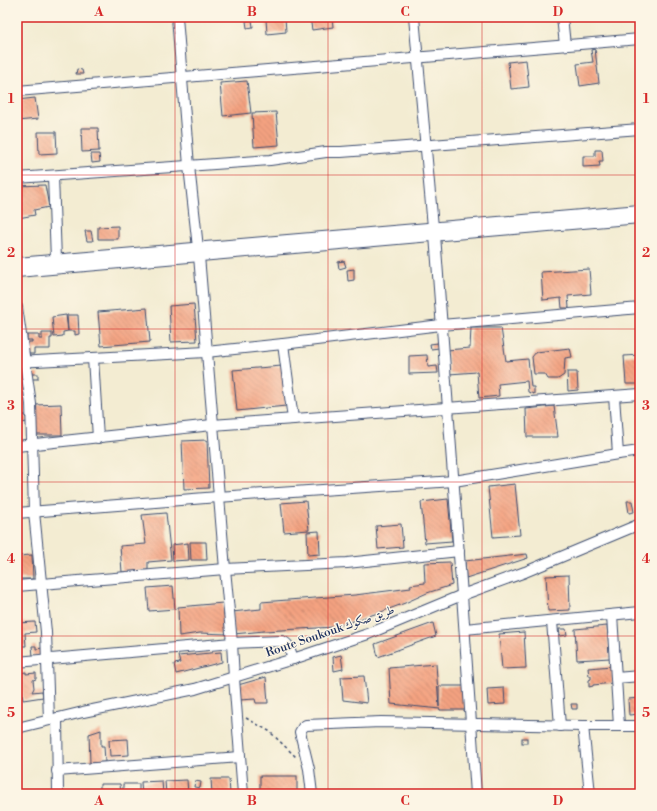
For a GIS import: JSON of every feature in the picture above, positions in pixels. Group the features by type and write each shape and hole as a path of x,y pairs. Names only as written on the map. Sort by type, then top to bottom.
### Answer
{"street":[{"path":"177,17 224,569 232,642 243,794"},
{"path":"414,17 434,231 454,481 476,794"},
{"path":"562,17 565,45"},
{"path":"17,91 640,39"},
{"path":"17,178 270,160 326,152 425,146 640,129"},
{"path":"53,176 56,260"},
{"path":"17,272 198,252 434,231 640,210"},
{"path":"434,231 640,218"},
{"path":"17,263 198,252"},
{"path":"17,306 21,362 31,404 34,512 58,771 58,794"},
{"path":"21,362 206,352 441,325 640,308"},
{"path":"283,344 293,419"},
{"path":"93,358 98,438"},
{"path":"17,446 212,425 640,394"},
{"path":"614,396 618,454"},
{"path":"17,513 218,497 454,481 640,451"},
{"name":"Route Soukouk طريق صكوك","path":"17,728 195,689 234,678 368,634 462,595 525,572 640,524"},
{"path":"17,586 224,569 348,563 459,551"},
{"path":"465,629 640,612"},
{"path":"612,615 619,726"},
{"path":"552,621 560,726"},
{"path":"17,662 232,642 282,641 286,642 289,646 292,659"},
{"path":"616,678 640,676"},
{"path":"312,794 309,769 300,732 306,725 381,722 560,726 640,726"},
{"path":"583,726 590,794"},
{"path":"58,771 240,757"}],"path":[{"path":"236,712 269,731 297,758"}],"building":[{"path":"285,17 286,32 267,34 266,19"},
{"path":"310,17 332,17 333,27 312,30"},
{"path":"252,20 253,27 247,28 246,21"},
{"path":"595,49 599,83 580,86 577,64 593,62 591,50"},
{"path":"526,60 529,87 511,89 508,62"},
{"path":"77,69 82,70 83,74 76,74"},
{"path":"247,81 251,113 223,116 220,83"},
{"path":"35,98 38,119 17,121 17,100"},
{"path":"276,112 279,145 254,147 252,113"},
{"path":"81,128 98,128 99,151 82,152"},
{"path":"38,132 56,132 57,153 39,154"},
{"path":"595,150 602,150 603,161 599,161 600,166 583,167 583,156 595,156"},
{"path":"91,154 99,154 100,162 92,163"},
{"path":"45,185 49,207 34,210 35,215 18,218 17,186"},
{"path":"118,226 118,239 98,239 98,227"},
{"path":"85,231 91,231 93,241 87,241"},
{"path":"344,261 346,267 339,269 338,262"},
{"path":"354,269 354,280 348,281 347,270"},
{"path":"589,269 591,294 568,296 569,308 562,308 561,298 543,300 541,272"},
{"path":"194,304 197,341 171,342 169,306"},
{"path":"147,308 150,342 101,346 98,312"},
{"path":"66,315 68,331 63,332 63,336 54,337 52,317"},
{"path":"67,315 78,315 79,334 75,335 75,331 68,331"},
{"path":"471,328 501,328 506,361 528,359 531,387 534,387 534,394 528,392 527,381 498,384 499,396 479,398 477,372 449,374 447,350 470,348"},
{"path":"42,333 52,333 52,338 50,338 50,349 34,349 34,354 28,354 28,342 32,342 32,340 27,340 27,335 39,335 39,339 42,339"},
{"path":"438,343 439,348 431,349 430,344"},
{"path":"570,348 572,357 565,358 564,375 558,379 548,379 545,374 534,374 532,357 536,352"},
{"path":"427,355 428,367 437,366 438,373 409,374 409,356"},
{"path":"640,355 640,384 626,384 624,356"},
{"path":"282,366 286,406 237,411 233,370"},
{"path":"567,372 577,372 578,390 568,391"},
{"path":"31,374 38,374 38,379 31,379"},
{"path":"61,404 62,435 36,435 35,405"},
{"path":"554,406 558,437 527,437 526,409"},
{"path":"24,414 25,417 28,418 28,422 20,423 18,415"},
{"path":"207,440 209,488 184,489 182,441"},
{"path":"515,484 520,535 493,537 488,487"},
{"path":"448,499 452,541 425,543 421,502"},
{"path":"306,501 309,530 284,532 281,503"},
{"path":"627,501 632,501 634,512 629,513"},
{"path":"166,513 171,560 148,562 148,570 122,572 120,546 146,544 142,515"},
{"path":"401,524 403,547 378,549 376,526"},
{"path":"319,531 320,554 308,555 307,532"},
{"path":"190,542 206,542 207,560 191,560"},
{"path":"188,543 189,560 173,561 172,545"},
{"path":"527,554 528,558 466,578 465,561"},
{"path":"32,555 33,579 17,579 17,556"},
{"path":"450,562 452,585 427,593 381,612 335,627 234,634 232,612 261,609 261,602 355,595 411,588 410,585 425,583 424,563"},
{"path":"569,575 570,610 548,611 546,576"},
{"path":"173,586 175,609 149,611 147,588"},
{"path":"223,603 226,634 200,633 179,636 178,607"},
{"path":"35,622 36,632 25,633 26,646 17,646 17,623"},
{"path":"433,623 436,636 378,657 375,644"},
{"path":"607,626 610,658 577,660 575,629"},
{"path":"559,629 566,629 567,635 560,636"},
{"path":"524,632 526,668 502,669 499,634"},
{"path":"32,646 36,646 36,649 43,648 43,655 33,656"},
{"path":"221,652 222,662 176,674 174,664 180,663 178,656"},
{"path":"341,655 343,669 334,671 333,657"},
{"path":"436,664 439,707 439,686 464,686 465,710 440,710 391,704 389,668"},
{"path":"612,666 613,683 593,685 589,687 589,680 591,679 591,676 589,676 588,668"},
{"path":"26,672 26,674 36,673 36,679 33,680 34,688 32,692 42,691 43,697 23,700 19,673"},
{"path":"364,676 367,703 343,700 341,677"},
{"path":"266,677 268,703 256,703 255,699 240,700 238,685"},
{"path":"504,688 505,704 488,705 487,689"},
{"path":"640,698 640,714 629,715 628,699"},
{"path":"571,704 577,704 577,709 572,709"},
{"path":"101,730 101,746 104,746 105,762 90,763 89,734"},
{"path":"522,738 527,738 527,743 522,743"},
{"path":"128,739 129,755 110,756 109,740"},
{"path":"260,776 297,776 297,794 260,794"},
{"path":"211,779 229,779 230,794 212,794"},
{"path":"187,780 188,794 166,794 165,781"},
{"path":"162,781 163,794 142,794 141,782"},
{"path":"195,781 201,782 200,788 194,787"},
{"path":"100,784 120,784 121,794 100,794"},
{"path":"123,784 139,784 139,794 123,794"}]}
